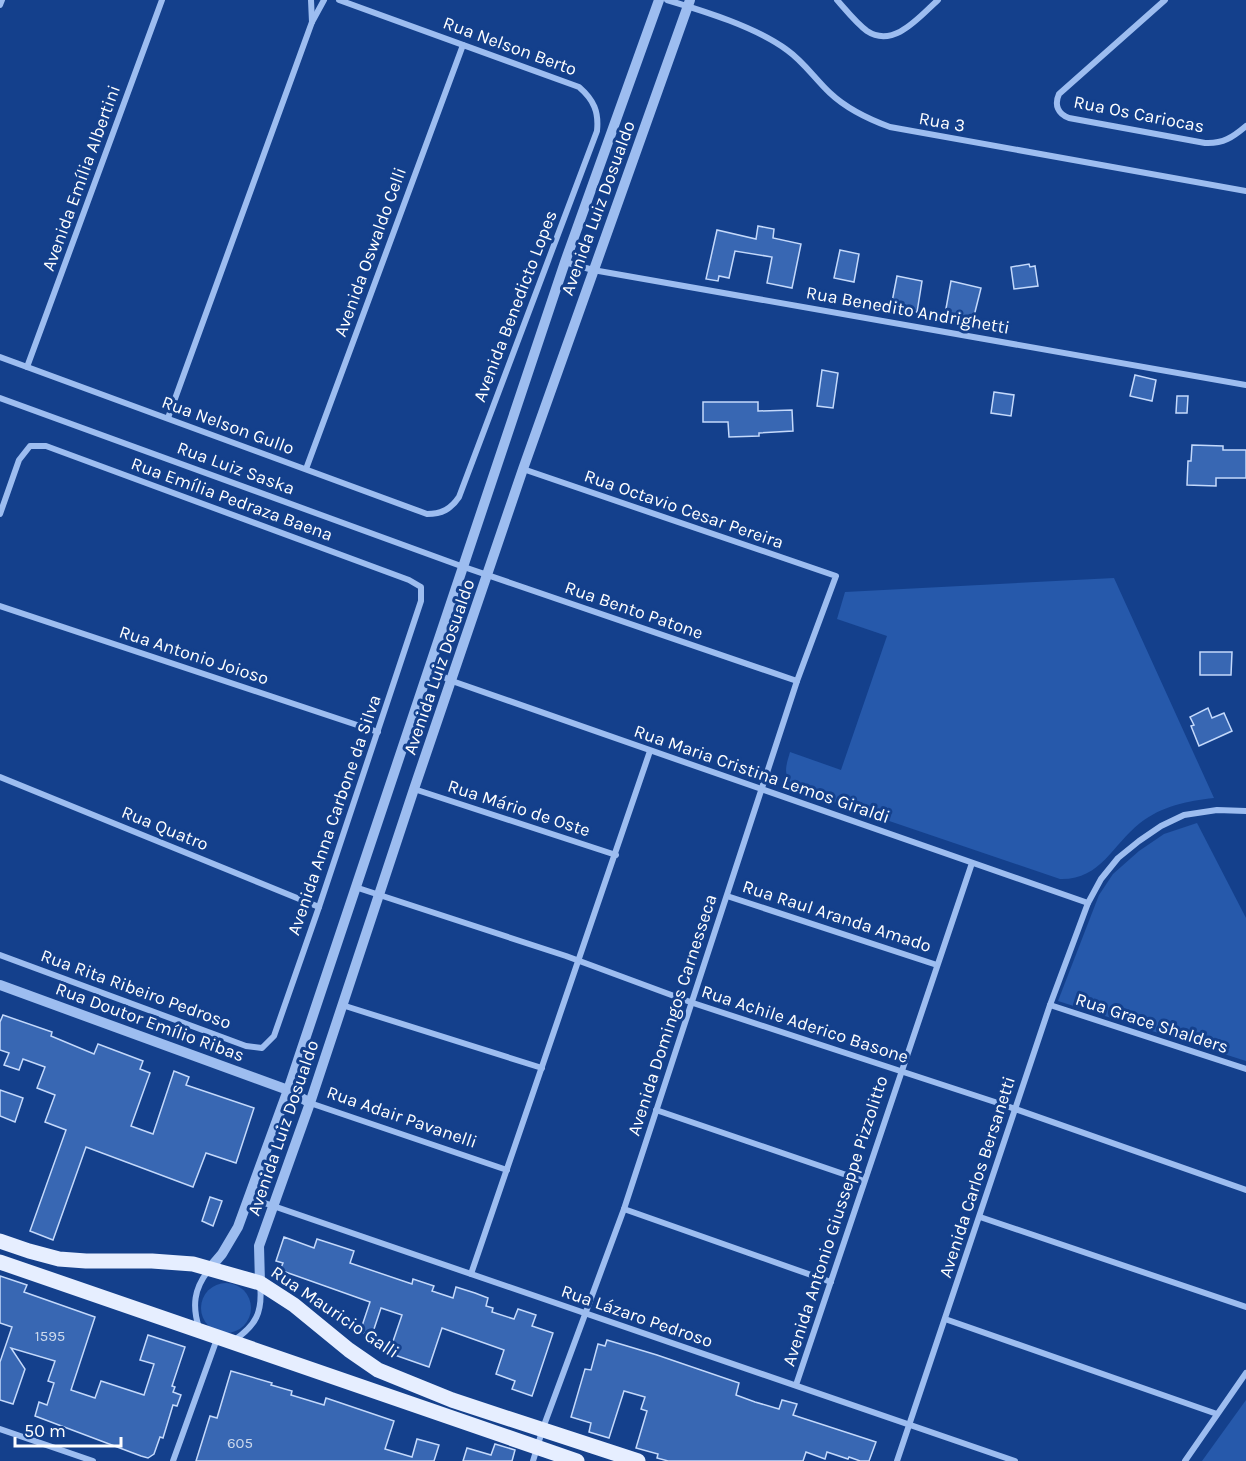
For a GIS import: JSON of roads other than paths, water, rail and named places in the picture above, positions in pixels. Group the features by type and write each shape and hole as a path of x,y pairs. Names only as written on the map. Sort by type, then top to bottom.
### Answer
{"main road":[{"name":"Rua Mauricio Galli","path":"0,1241 59,1258 194,1264 260,1283 294,1305 349,1350 378,1370 452,1400 638,1461"},
{"path":"0,1262 225,1338 536,1454 577,1461"}],"street":[{"path":"0,5 2,0"},
{"name":"Avenida Emília Albertini","path":"27,367 162,0"},
{"path":"311,0 312,22"},
{"path":"168,418 312,22 324,0"},
{"name":"Rua Nelson Berto","path":"339,0 579,87 589,95 595,106"},
{"name":"Avenida Luiz Dosualdo","path":"200,1330 195,1314 194,1297 200,1281 222,1254 238,1227 250,1198 565,261 659,0"},
{"name":"Rua 3","path":"668,0 688,3 770,40 787,50 810,70 830,93 848,107 868,119 890,127 1246,191"},
{"path":"837,0 863,28 881,36 891,36 901,32 938,0"},
{"name":"Rua Os Cariocas","path":"1165,0 1059,94 1056,101 1057,109 1069,118 1206,143 1218,143 1235,136 1246,126"},
{"name":"Avenida Luiz Dosualdo","path":"174,1461 225,1338 247,1331 257,1317 261,1300 259,1246 310,1103 523,469 688,3"},
{"name":"Avenida Oswaldo Celli","path":"306,469 463,45"},
{"name":"Avenida Benedicto Lopes","path":"446,511 459,497 597,131 598,118 595,106"},
{"name":"Rua Benedito Andrighetti","path":"565,261 593,270 1246,385"},
{"name":"Rua Nelson Gullo","path":"0,357 427,514 446,511"},
{"name":"Rua Luiz Saska","path":"0,398 461,566"},
{"name":"Rua Emília Pedraza Baena","path":"0,514 20,460 30,446 46,446 409,580 421,587"},
{"name":"Rua Octavio Cesar Pereira","path":"523,469 836,576"},
{"name":"Rua Bento Patone","path":"461,566 797,681"},
{"name":"Avenida Domingos Carnesseca","path":"536,1454 543,1428 624,1209 797,681 836,576"},
{"name":"Avenida Anna Carbone da Silva","path":"262,1048 274,1036 319,907 422,601 421,587"},
{"name":"Rua Antonio Joioso","path":"0,606 378,732"},
{"name":"Rua Maria Cristina Lemos Giraldi","path":"428,669 452,681 650,752 1088,903"},
{"path":"471,1274 650,752"},
{"name":"Rua Quatro","path":"0,777 319,907"},
{"name":"Rua Mário de Oste","path":"414,789 616,855"},
{"name":"Avenida Carlos Bersanetti","path":"897,1461 1050,1005 1088,903 1101,879 1118,858 1161,826 1184,814 1203,811 1246,811"},
{"name":"Avenida Antonio Giusseppe Pizzolitto","path":"796,1385 972,863"},
{"name":"Rua Achile Aderico Basone","path":"355,887 693,1003 1015,1109 1246,1190"},
{"name":"Rua Raul Aranda Amado","path":"727,896 937,965"},
{"name":"Rua Rita Ribeiro Pedroso","path":"0,955 246,1046 262,1048"},
{"name":"Rua Doutor Emílio Ribas","path":"0,985 288,1090"},
{"path":"342,1005 542,1068"},
{"name":"Rua Grace Shalders","path":"1050,1005 1246,1069"},
{"name":"Rua Adair Pavanelli","path":"288,1090 310,1103 507,1170"},
{"path":"656,1110 864,1180"},
{"name":"Rua Lázaro Pedroso","path":"250,1198 1015,1461"},
{"path":"624,1209 831,1282"},
{"path":"980,1217 1246,1308"},
{"path":"945,1319 1217,1414"},
{"path":"1185,1461 1246,1373"},
{"path":"0,1429 93,1461"}]}
